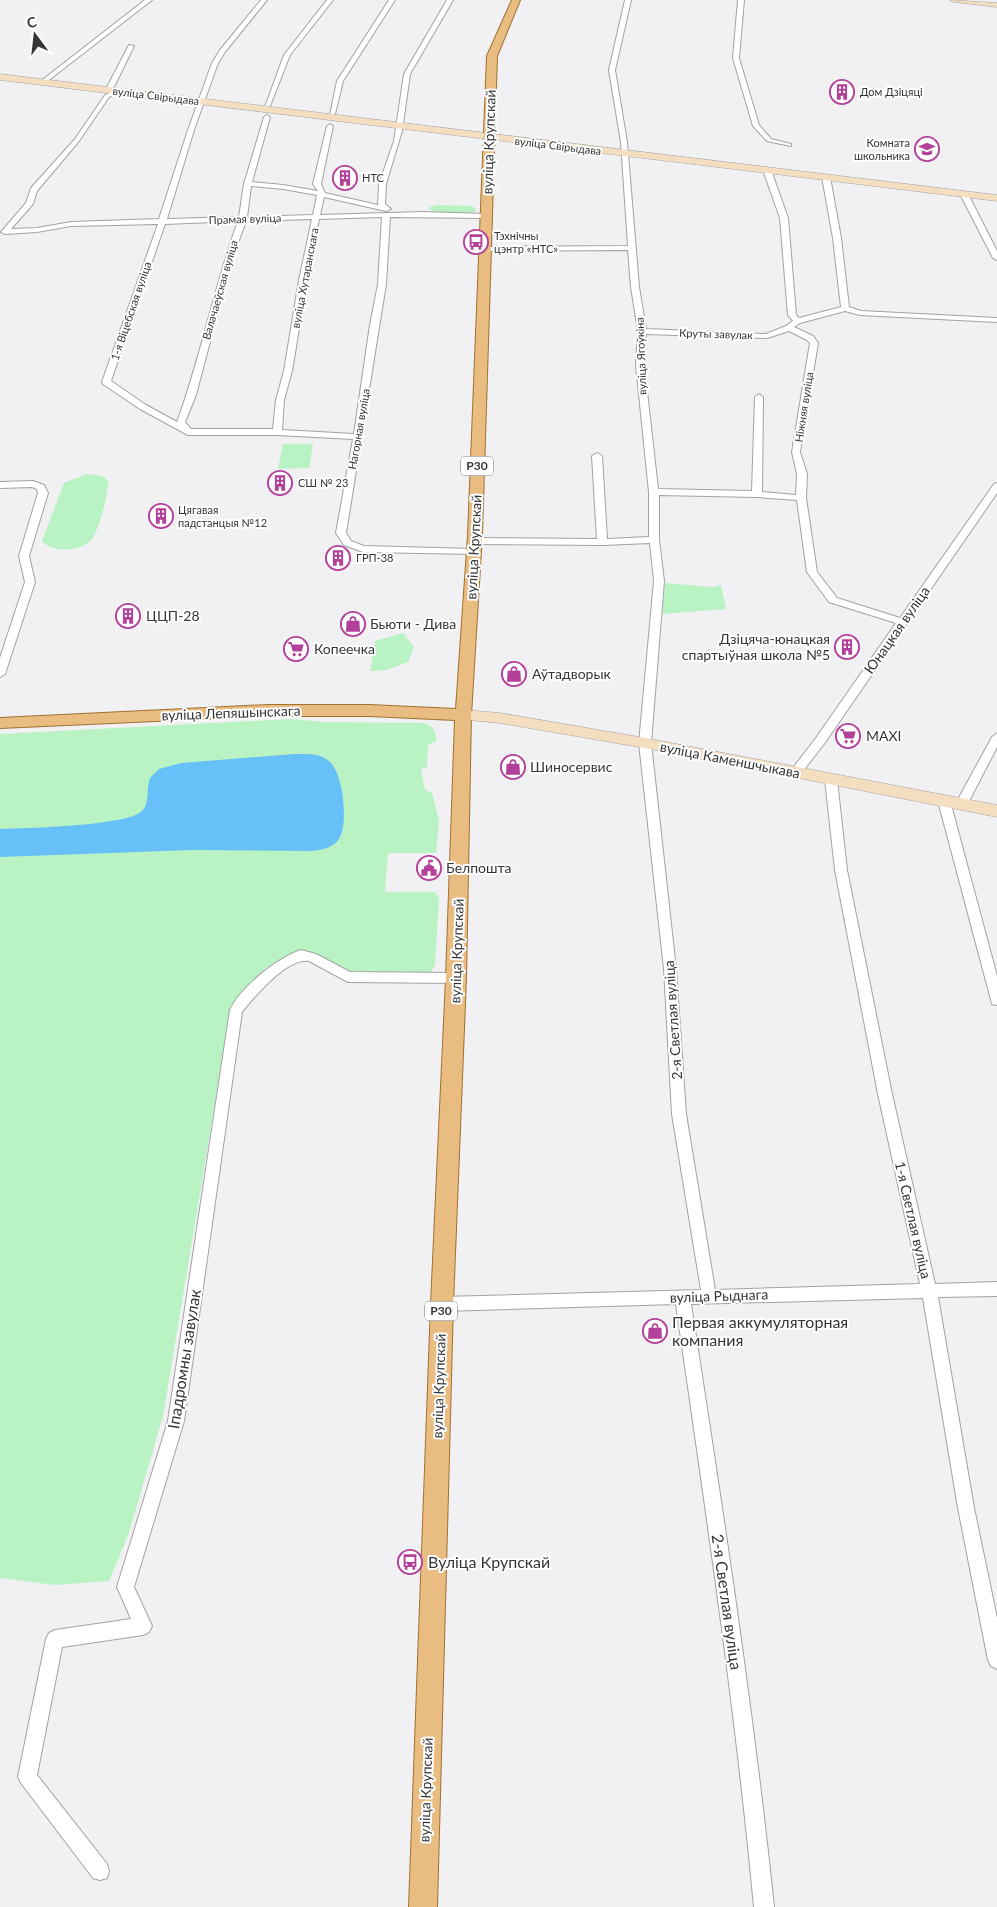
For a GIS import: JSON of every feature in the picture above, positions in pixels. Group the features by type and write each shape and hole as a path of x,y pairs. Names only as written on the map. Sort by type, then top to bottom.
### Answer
{"main road":[{"name":"вуліца Крупскай","path":"423,1907 442,1304 456,978 463,715 474,546 492,56 516,0"},
{"path":"954,0 997,6"},
{"name":"вуліца Свірыдава","path":"0,77 399,127 997,198"},
{"name":"вуліца Лепяшынскага","path":"0,723 193,713 320,710 463,715"},
{"name":"вуліца Каменшчыкава","path":"463,715 500,718 645,743 997,812"}],"street":[{"path":"43,82 149,0"},
{"name":"1-я Віцебская вуліца","path":"264,0 222,51 215,63 200,102 162,222 106,382 143,407 188,432 277,432 357,437"},
{"path":"267,106 287,55 330,0"},
{"path":"332,114 340,81 392,0"},
{"name":"Нагорная вуліца","path":"450,0 407,74 402,100 402,117 380,190 381,204 386,212 382,284 341,533 347,542 363,548 654,540"},
{"name":"вуліца Ягоўкіна","path":"628,0 612,70 622,132 635,287 642,331 640,365 654,492 654,540 659,582 645,743"},
{"path":"741,0 736,58 756,126 769,140 789,145"},
{"path":"111,91 131,46"},
{"name":"Прамая вуліца","path":"111,91 77,140 34,190 29,204 5,232 38,230 71,224 316,217 386,212 486,216"},
{"name":"Валачаеўская вуліца","path":"188,432 182,422 192,395 226,265 243,218 248,184 267,118"},
{"name":"вуліца Хутаранскага","path":"277,432 280,400 288,371 303,280 317,207 322,192 316,184 330,126"},
{"path":"767,170 784,218 792,315 797,321"},
{"path":"826,177 837,238 845,308"},
{"path":"248,184 276,184 322,192 386,212"},
{"path":"964,194 997,258"},
{"path":"485,249 633,248"},
{"path":"789,328 797,321 845,308 860,313 997,320"},
{"name":"Круты завулак","path":"642,331 766,336 789,328"},
{"name":"Ніжняя вуліца","path":"789,328 810,338 814,344 796,452 802,474 801,498 812,572 833,600 903,622"},
{"path":"757,494 759,397"},
{"path":"597,456 602,542"},
{"path":"0,485 33,484 41,487 43,493 24,556 30,582 0,674"},
{"name":"Юнацкая вуліца","path":"795,773 820,741 997,486"},
{"path":"654,492 757,494 801,498"},
{"path":"961,805 997,737"},
{"name":"2-я Светлая вуліца","path":"645,743 670,969 679,1114 709,1296"},
{"name":"1-я Светлая вуліца","path":"831,780 841,870 885,1094 929,1290 968,1518 997,1660"},
{"path":"944,801 997,1000"},
{"name":"Іпадромны завулак","path":"100,1871 27,1777 55,1639 143,1626 125,1587 176,1421 236,1010 257,984 286,962 301,956 312,957 348,977 456,978"},
{"name":"вуліца Рыднага","path":"442,1304 997,1288"},
{"name":"2-я Светлая вуліца","path":"682,1297 732,1627 753,1796 764,1907"}],"green space":[{"path":"437,205 472,206 477,210 463,214 429,209"},
{"path":"283,444 313,444 309,468 278,469"},
{"path":"87,474 103,476 108,481 103,511 92,539 74,549 53,548 47,545 42,541 64,483"},
{"path":"665,583 713,587 721,585 726,609 662,614"},
{"path":"403,633 414,647 408,662 387,670 370,671 375,641"},
{"path":"291,719 324,722 423,723 430,726 436,734 437,741 428,745 427,768 421,768 425,790 432,793 439,821 436,853 388,853 385,892 435,892 439,898 435,965 431,972 424,977 357,979 317,961 290,960 233,1008 229,1018 163,1416 129,1533 109,1581 55,1585 0,1578 0,734"}],"water":[{"path":"313,754 325,758 334,767 338,776 343,798 344,822 339,839 333,845 326,848 311,851 192,850 0,857 0,829 98,823 133,816 144,808 150,778 159,769 181,763"}],"place":[{"name":"Дом Дзіцяці","path":"842,92"},
{"name":"Комната школьника","path":"927,149"},
{"name":"НТС","path":"345,178"},
{"name":"Тэхнічны цэнтр «НТС»","path":"476,242"},
{"name":"СШ № 23","path":"280,483"},
{"name":"Цягавая падстанцыя №12","path":"161,516"},
{"name":"ГРП-38","path":"338,558"},
{"name":"ЦЦП-28","path":"128,616"},
{"name":"Бьюти - Дива","path":"353,624"},
{"name":"Дзіцяча-юнацкая спартыўная школа №5","path":"847,647"},
{"name":"Копеечка","path":"296,649"},
{"name":"Аўтадворык","path":"514,674"},
{"name":"MAXI","path":"848,736"},
{"name":"Шиносервис","path":"513,767"},
{"name":"Белпошта","path":"429,868"},
{"name":"Первая аккумуляторная компания","path":"655,1331"},
{"name":"Вуліца Крупскай","path":"410,1562"}]}
